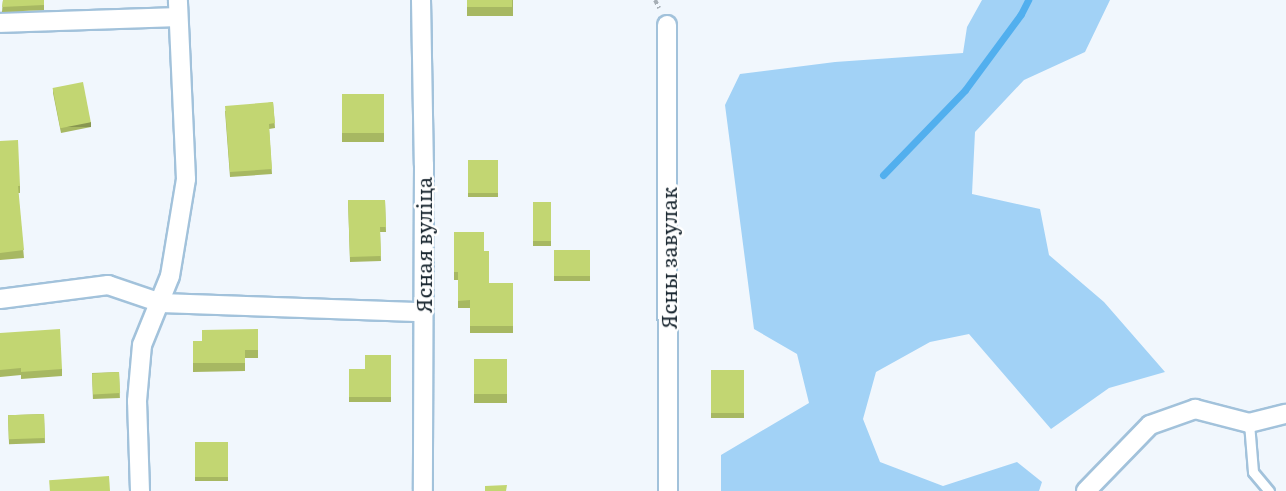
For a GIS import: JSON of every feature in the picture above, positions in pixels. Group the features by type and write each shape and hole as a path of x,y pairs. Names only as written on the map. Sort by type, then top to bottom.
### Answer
{"street":[{"name":"Ясная вуліца","path":"421,0 423,491"},
{"path":"0,23 178,8 186,179 170,276 161,303 142,345 137,401 140,491"},
{"name":"Ясны завулак","path":"667,25 668,491"},
{"path":"0,299 108,285 161,303 423,312"},
{"path":"1086,491 1150,424 1195,409 1249,423 1286,414"}],"lane":[{"path":"1249,423 1253,472 1269,491"}],"shaded area":[{"path":"982,0 1110,0 1085,52 1024,80 975,132 972,194 1040,209 1049,255 1104,302 1165,372 1109,388 1051,429 969,334 930,342 876,372 863,419 880,462 943,486 1017,462 1042,482 1039,491 721,491 721,455 809,403 797,354 754,329 725,105 740,74 835,62 963,53 967,27"}],"building":[{"path":"3,0 44,0 44,5 2,7"},
{"path":"467,0 512,0 512,7 467,7"},
{"path":"83,82 91,122 60,128 53,88"},
{"path":"342,94 384,94 384,133 342,133"},
{"path":"273,102 275,123 269,124 272,169 230,172 225,106"},
{"path":"18,140 20,186 18,186 24,250 0,253 0,141"},
{"path":"468,160 498,160 498,193 468,193"},
{"path":"348,200 385,200 386,227 380,227 381,256 350,257"},
{"path":"533,202 551,202 551,241 533,241"},
{"path":"454,232 484,232 484,251 489,251 489,283 513,283 513,326 470,326 470,300 458,301 458,272 454,272"},
{"path":"554,250 590,250 590,276 554,276"},
{"path":"60,329 62,369 21,372 21,368 0,370 0,333"},
{"path":"258,329 258,350 245,350 245,363 193,363 193,341 202,341 202,330"},
{"path":"365,355 391,355 391,397 349,397 349,369 365,369"},
{"path":"474,359 507,359 507,394 474,394"},
{"path":"711,370 744,370 744,413 711,413"},
{"path":"119,372 120,393 93,394 92,373"},
{"path":"44,414 45,438 9,439 8,415"},
{"path":"195,442 228,442 228,477 195,477"},
{"path":"109,476 110,491 50,491 49,480"},
{"path":"507,485 506,491 485,491 485,486"}],"waterway":[{"path":"883,175 965,90 1021,14 1028,0"}]}
